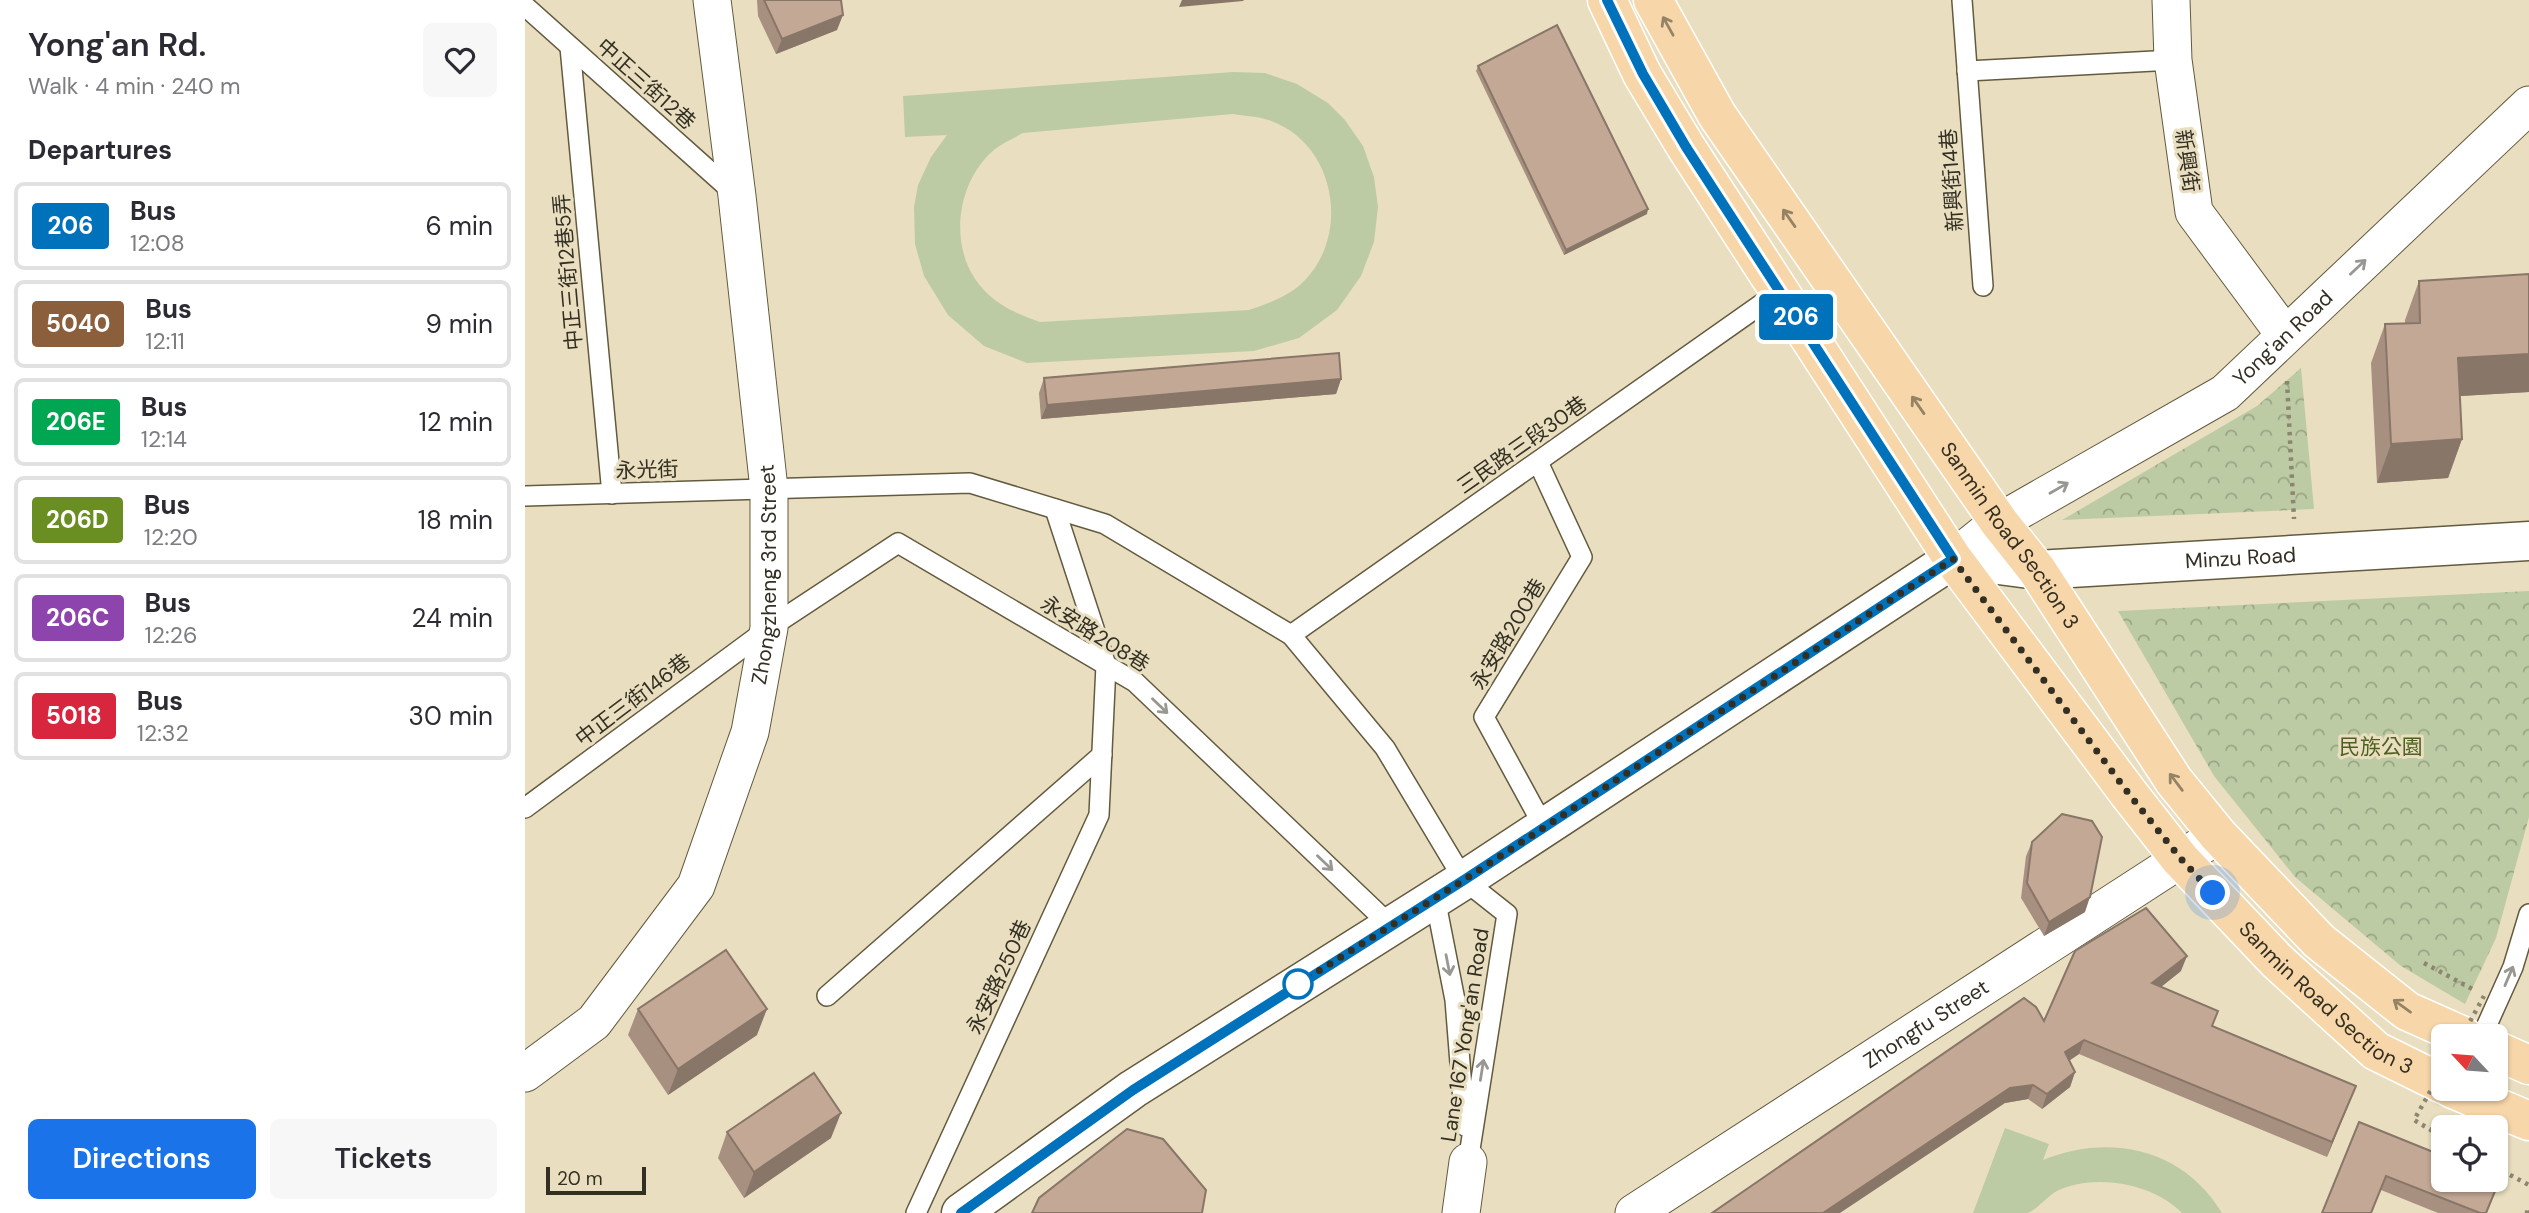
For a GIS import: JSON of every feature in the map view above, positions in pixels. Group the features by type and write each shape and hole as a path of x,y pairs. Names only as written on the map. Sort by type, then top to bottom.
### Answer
{"main road":[{"name":"Sanmin Road Section 3","path":"1607,0 1655,95 1953,559 2181,859 2277,961 2376,1051 2431,1078"},
{"name":"Sanmin Road Section 3","path":"1653,0 1717,115 1999,522 2037,570 2174,781 2218,835 2319,941 2407,1011 2436,1024"},
{"name":"Minzu Road","path":"1953,559 2037,570 2529,541"},
{"path":"961,1213 1133,1090 1449,889 1953,559"},
{"path":"2508,1056 2529,1065"},
{"path":"2482,1101 2529,1121"}],"street":[{"name":"Zhongzheng 3rd Street","path":"525,1073 594,1022 696,886 750,732 769,628 769,489 737,196 712,0"},
{"name":"新興街","path":"2171,0 2173,60 2194,212 2285,335"},
{"name":"Yong'an Road","path":"1953,559 1999,522 2225,393 2529,105"},
{"name":"Zhongfu Street","path":"1634,1213 2218,835"},
{"path":"1461,1213 1468,1162"}],"lane":[{"name":"新興街14巷","path":"1962,0 1983,286"},
{"name":"中正三街12巷","path":"525,6 737,196"},
{"name":"中正三街12巷5弄","path":"570,47 612,494"},
{"path":"1967,71 2173,60"},
{"name":"三民路三段30巷","path":"1291,635 1780,291"},
{"name":"永安路200巷","path":"1538,462 1582,557 1484,716 1544,827"},
{"name":"永光街","path":"525,496 970,483 1105,524 1291,635 1385,748 1449,889"},
{"name":"永安路250巷","path":"916,1213 1099,815 1106,665 1055,509"},
{"name":"永安路208巷","path":"769,628 898,543 1135,682 1391,926"},
{"name":"中正三街146巷","path":"525,808 769,628"},
{"path":"827,996 1102,755"},
{"name":"Lane 167 Yong'an Road","path":"1449,889 1507,914 1468,1162 1455,1000 1449,889"},
{"path":"2487,1024 2513,967 2529,914"}],"path":[{"path":"2285,335 2295,555"},
{"path":"2424,963 2484,996 2469,1024"},
{"path":"2431,1090 2414,1120 2431,1130"},
{"path":"2508,1174 2529,1185"},
{"path":"2527,1213 2529,1206"}],"green space":[{"path":"1233,72 1265,73 1297,84 1328,103 1345,120 1363,146 1374,177 1378,207 1374,242 1361,276 1337,310 1299,338 1254,351 1027,363 984,346 948,315 924,276 915,244 914,207 918,185 931,157 947,135 905,137 903,96","holes":["1233,114 1265,119 1288,130 1307,146 1320,166 1329,189 1331,213 1328,237 1320,260 1305,280 1286,295 1249,310 1040,322 1000,304 975,279 966,261 960,221 970,181 981,164 1001,145 1023,133"]},
{"path":"2301,368 2314,509 2062,520 2257,406"},
{"name":"民族公園","path":"2529,591 2529,817 2496,938 2465,1004 2401,966 2295,877 2214,776 2118,611"},
{"path":"2005,1128 2049,1144 2043,1160 2093,1148 2118,1148 2143,1152 2166,1161 2187,1174 2206,1191 2222,1213 2182,1213 2155,1194 2123,1184 2105,1182 2072,1186 2057,1191 2027,1213 1973,1213"}],"building":[{"path":"764,0 841,0 843,15 782,39"},
{"path":"1557,25 1648,209 1566,250 1478,66"},
{"path":"2529,274 2529,354 2458,358 2462,439 2391,444 2385,324 2420,323 2419,281"},
{"path":"1339,353 1341,379 1047,405 1044,378"},
{"path":"2062,814 2092,821 2102,837 2090,897 2049,922 2027,883 2032,842"},
{"path":"2146,908 2187,956 2152,983 2218,1011 2212,1026 2356,1086 2332,1142 2084,1040 2065,1052 2075,1072 2047,1094 2033,1085 2010,1088 1823,1213 1712,1213 2024,998 2036,1007 2044,1021 2075,951"},
{"path":"726,950 767,1009 678,1069 638,1009"},
{"path":"814,1073 841,1113 754,1172 727,1132"},
{"path":"2359,1122 2431,1151 2431,1192 2495,1192 2486,1213 2480,1213 2386,1176 2371,1213 2322,1213"},
{"path":"1127,1129 1163,1139 1206,1190 1202,1213 1032,1213 1039,1198"}],"bus line":[{"name":"206","path":"961,1213 1133,1090 1464,880 1953,559 1686,147 1643,74 1607,0"}],"route":[{"path":"1298,984 1464,880 1953,559 2129,794 2181,859 2213,893"}]}
